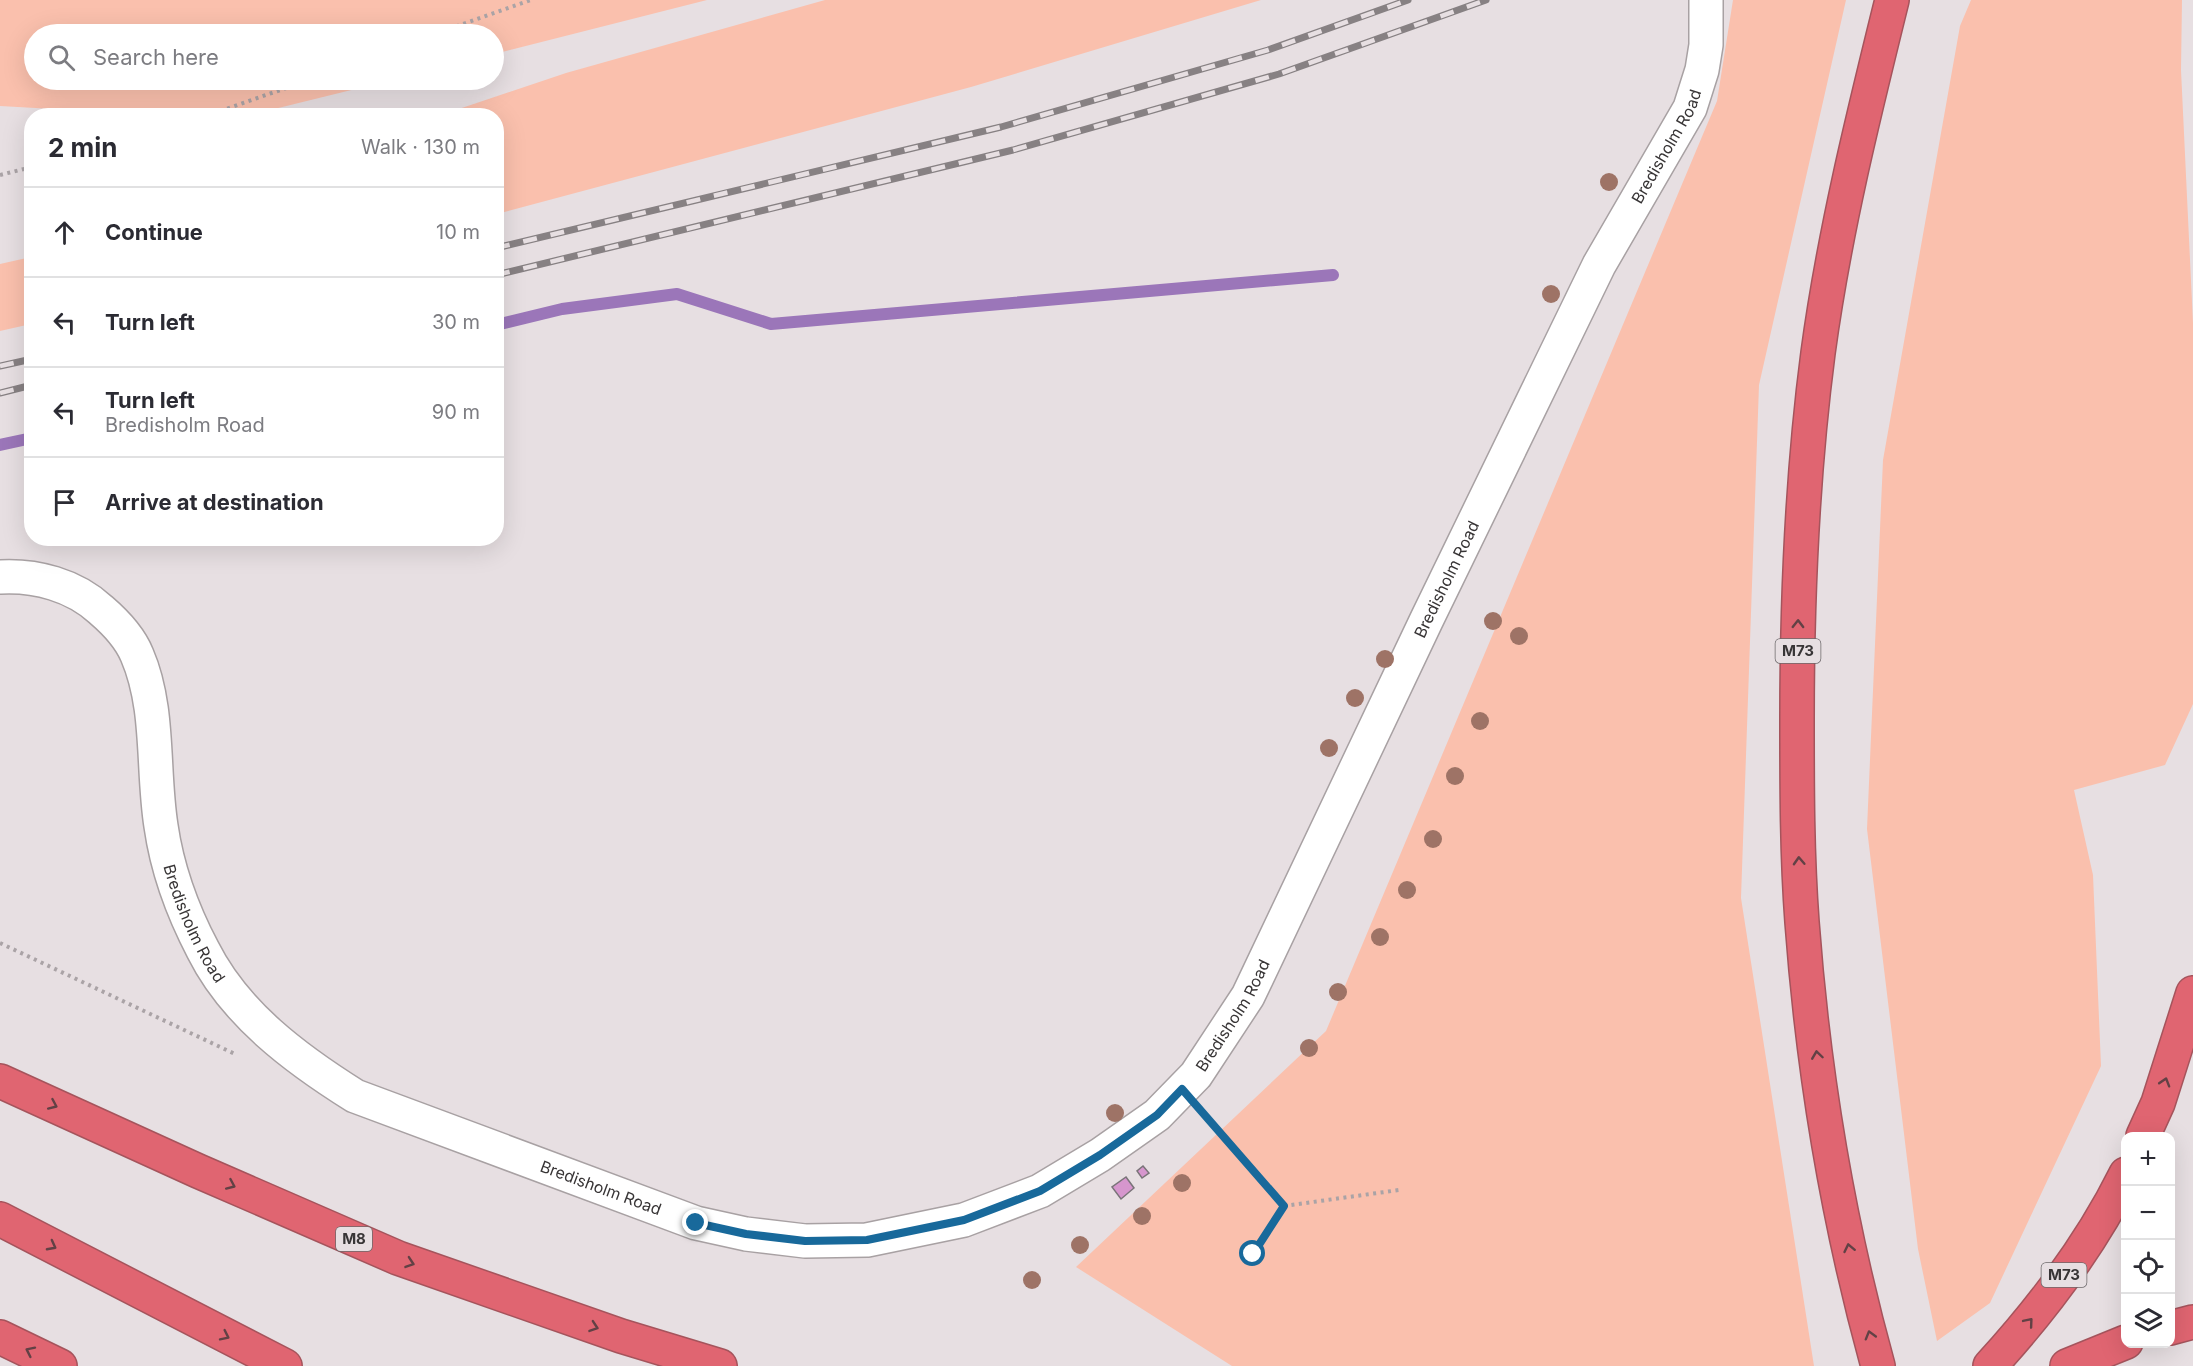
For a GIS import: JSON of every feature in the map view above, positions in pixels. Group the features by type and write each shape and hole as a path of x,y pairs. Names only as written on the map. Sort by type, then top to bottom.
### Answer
{"highway":[{"name":"M73","path":"1878,1366 1861,1305 1835,1177 1815,1046 1802,923 1797,823 1797,669 1800,534 1818,354 1848,181 1892,0"},
{"path":"2145,1132 2158,1103 2193,993"},
{"name":"M8","path":"0,1081 398,1258 621,1336 720,1366"},
{"name":"M73","path":"1990,1366 2032,1319 2087,1243 2121,1183"},
{"path":"0,1219 285,1366"},
{"path":"2175,1327 2193,1322"},
{"path":"0,1337 60,1366"},
{"path":"2067,1366 2121,1344"}],"street":[{"name":"Bredisholm Road","path":"0,577 22,576 67,588 88,598 124,634 137,654 148,690 153,722 158,805 170,863 182,902 202,949 216,973 255,1019 313,1070 355,1096 696,1223 746,1234 805,1241 867,1240 964,1220 1040,1191 1100,1155 1157,1115 1196,1075 1248,996 1426,621 1599,265 1690,108 1702,70 1706,45 1706,0"}],"path":[{"path":"463,24 531,0"},
{"path":"229,108 280,90"},
{"path":"0,175 24,169"},
{"path":"0,943 245,1059"},
{"path":"1182,1089 1284,1206"},
{"path":"1253,1254 1284,1206 1399,1190"}],"shaded area":[{"path":"0,0 707,0 504,51 504,24 24,24 24,90 351,90 278,108 0,106"},
{"path":"825,0 1261,0 971,87 504,212 504,108 462,108 566,73"},
{"path":"1733,0 1846,0 1759,385 1741,898 1814,1366 1232,1366 1076,1267 1326,1031 1717,101"},
{"path":"1971,0 2182,0 2181,70 2193,323 2193,704 2165,765 2074,790 2093,875 2101,1066 1990,1303 1937,1341 1918,1249 1867,829 1883,460 1960,26"},
{"path":"24,259 24,326 0,331 0,264"}],"building":[{"path":"1143,1166 1149,1173 1142,1178 1137,1171"},
{"path":"1126,1177 1134,1188 1121,1199 1112,1187"}],"waterway":[{"path":"504,323 562,309 677,294 771,324 1333,275"},
{"path":"0,445 24,440"}],"railway":[{"path":"504,246 1001,127 1268,50 1408,0"},
{"path":"504,273 1013,150 1279,74 1486,0"},
{"path":"0,366 24,361"},
{"path":"0,393 24,387"}],"route":[{"path":"696,1223 746,1234 805,1241 867,1240 964,1220 1040,1191 1100,1155 1157,1115 1182,1089 1284,1206 1253,1254"}]}
